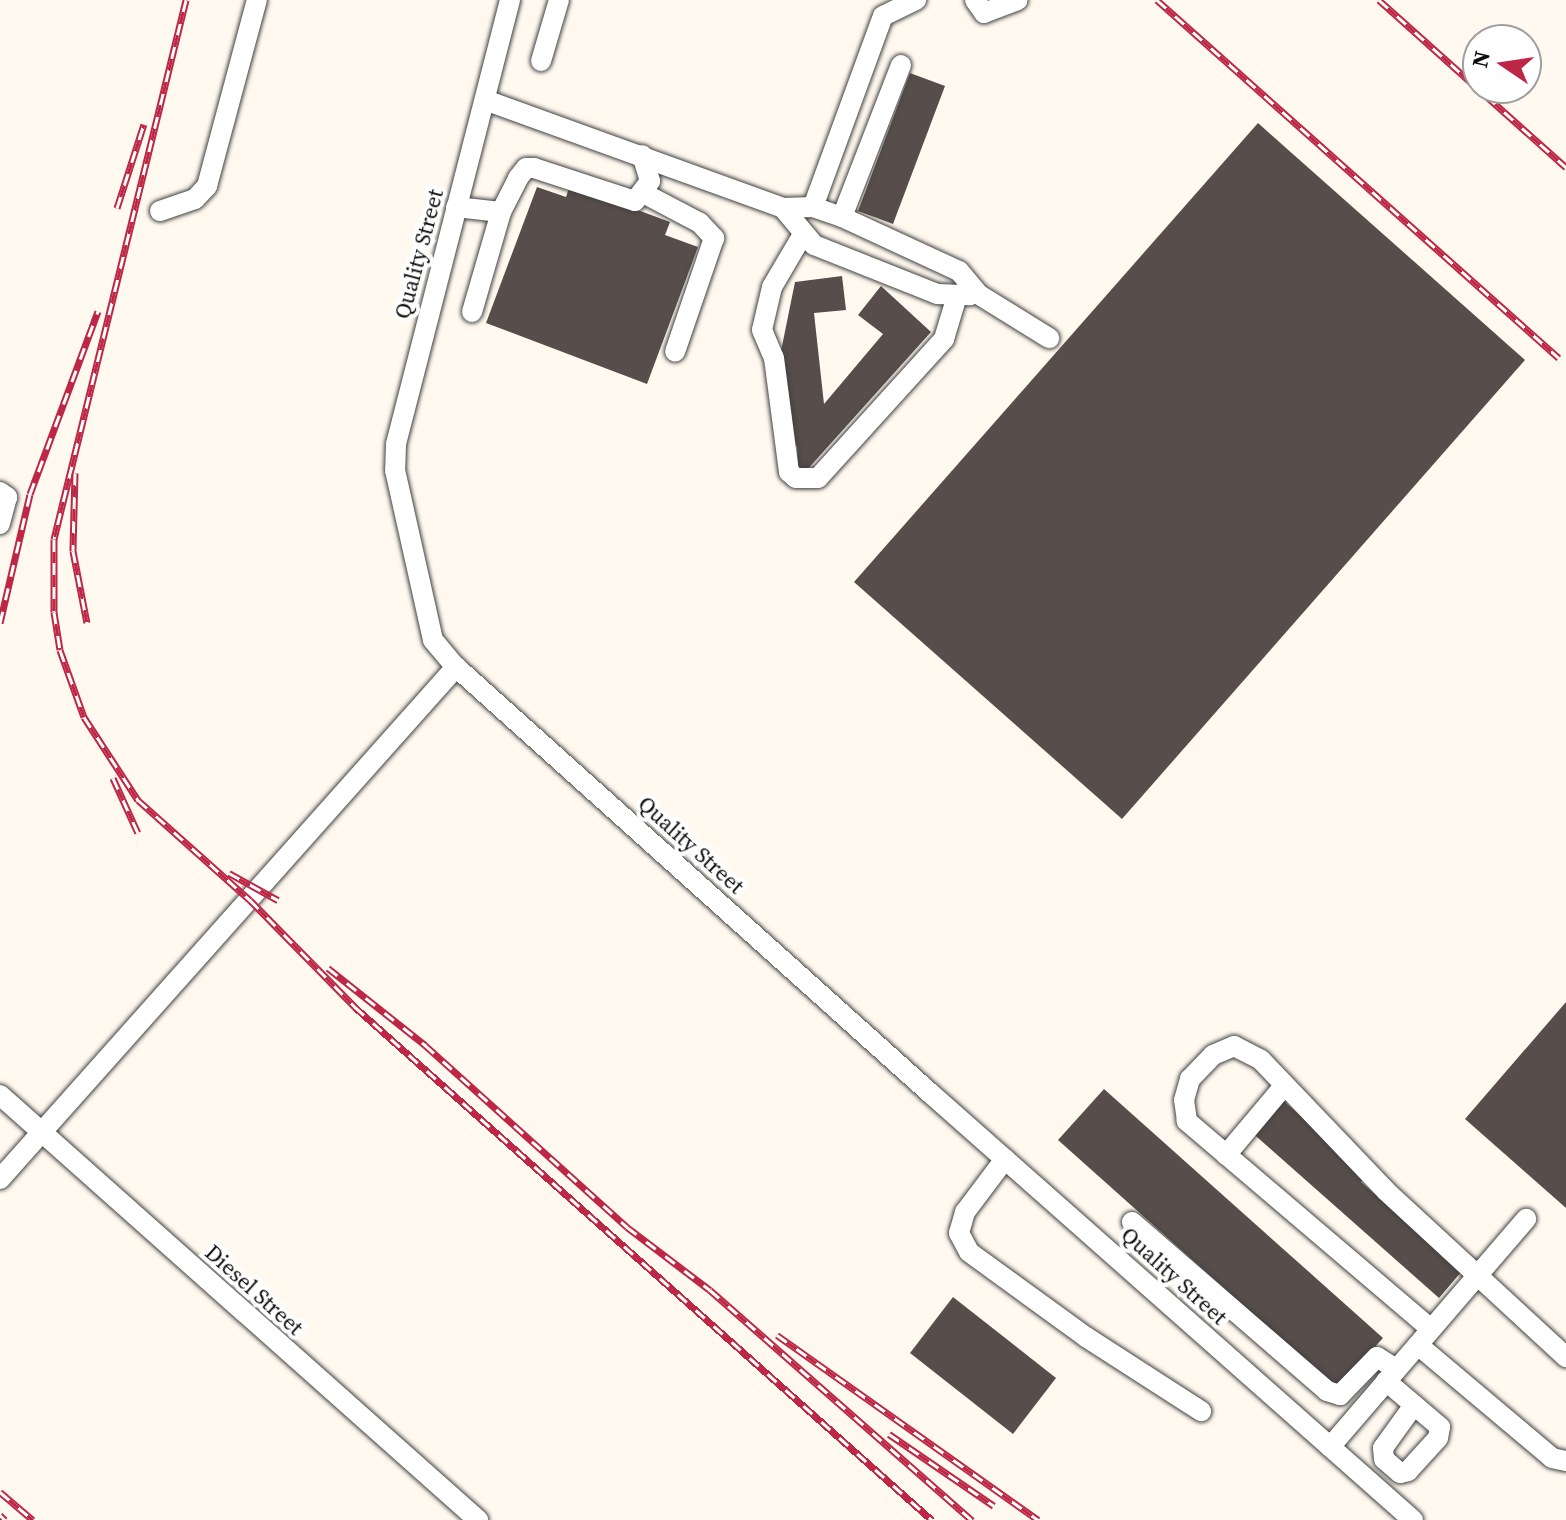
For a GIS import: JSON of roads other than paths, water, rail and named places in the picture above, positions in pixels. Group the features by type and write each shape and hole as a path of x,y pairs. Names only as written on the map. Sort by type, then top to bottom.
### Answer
{"street":[{"path":"160,211 195,199 207,186 257,0"},
{"name":"Quality Street","path":"510,0 398,425 395,470 427,624 440,653 1413,1520"},
{"path":"541,61 559,0"},
{"path":"813,207 883,16 915,0"},
{"path":"975,0 984,13 1018,0"},
{"path":"842,217 901,65"},
{"path":"485,100 783,208 813,207 842,217 951,267 978,294 1049,338"},
{"path":"472,312 501,212 526,168 620,199 635,201 645,194 650,181 642,155"},
{"path":"645,194 700,223 714,238 675,352"},
{"path":"456,207 501,212"},
{"path":"783,208 802,236 912,285 957,296 978,294"},
{"path":"802,236 772,287 762,330 774,358 789,472 796,478 818,478 944,339 957,296"},
{"path":"0,492 7,497 0,524"},
{"path":"0,1179 456,667"},
{"path":"1431,1329 1187,1121 1185,1092 1195,1070 1213,1055 1234,1046 1251,1053 1476,1275 1566,1357"},
{"path":"1226,1155 1284,1086"},
{"name":"Diesel Street","path":"0,1095 478,1520"},
{"path":"1005,1159 965,1212 959,1233 969,1252 1086,1337 1201,1411"},
{"path":"1330,1447 1526,1219"},
{"path":"1132,1222 1327,1391 1340,1395 1377,1357 1414,1405"},
{"path":"1418,1345 1552,1458 1566,1461"}],"railway":[{"path":"186,0 54,539 54,612 60,650 84,717 138,800 250,900 355,1007 932,1520"},
{"path":"1157,0 1559,358"},
{"path":"1379,0 1566,167"},
{"path":"117,208 144,124"},
{"path":"0,623 30,494 98,311"},
{"path":"75,473 73,551 87,623"},
{"path":"113,778 138,833"},
{"path":"229,873 278,900"},
{"path":"328,968 425,1045 627,1227 710,1290 972,1520"},
{"path":"777,1335 1038,1520"},
{"path":"889,1434 994,1506"},
{"path":"0,1492 33,1520"},
{"path":"0,1515 5,1520"}]}
